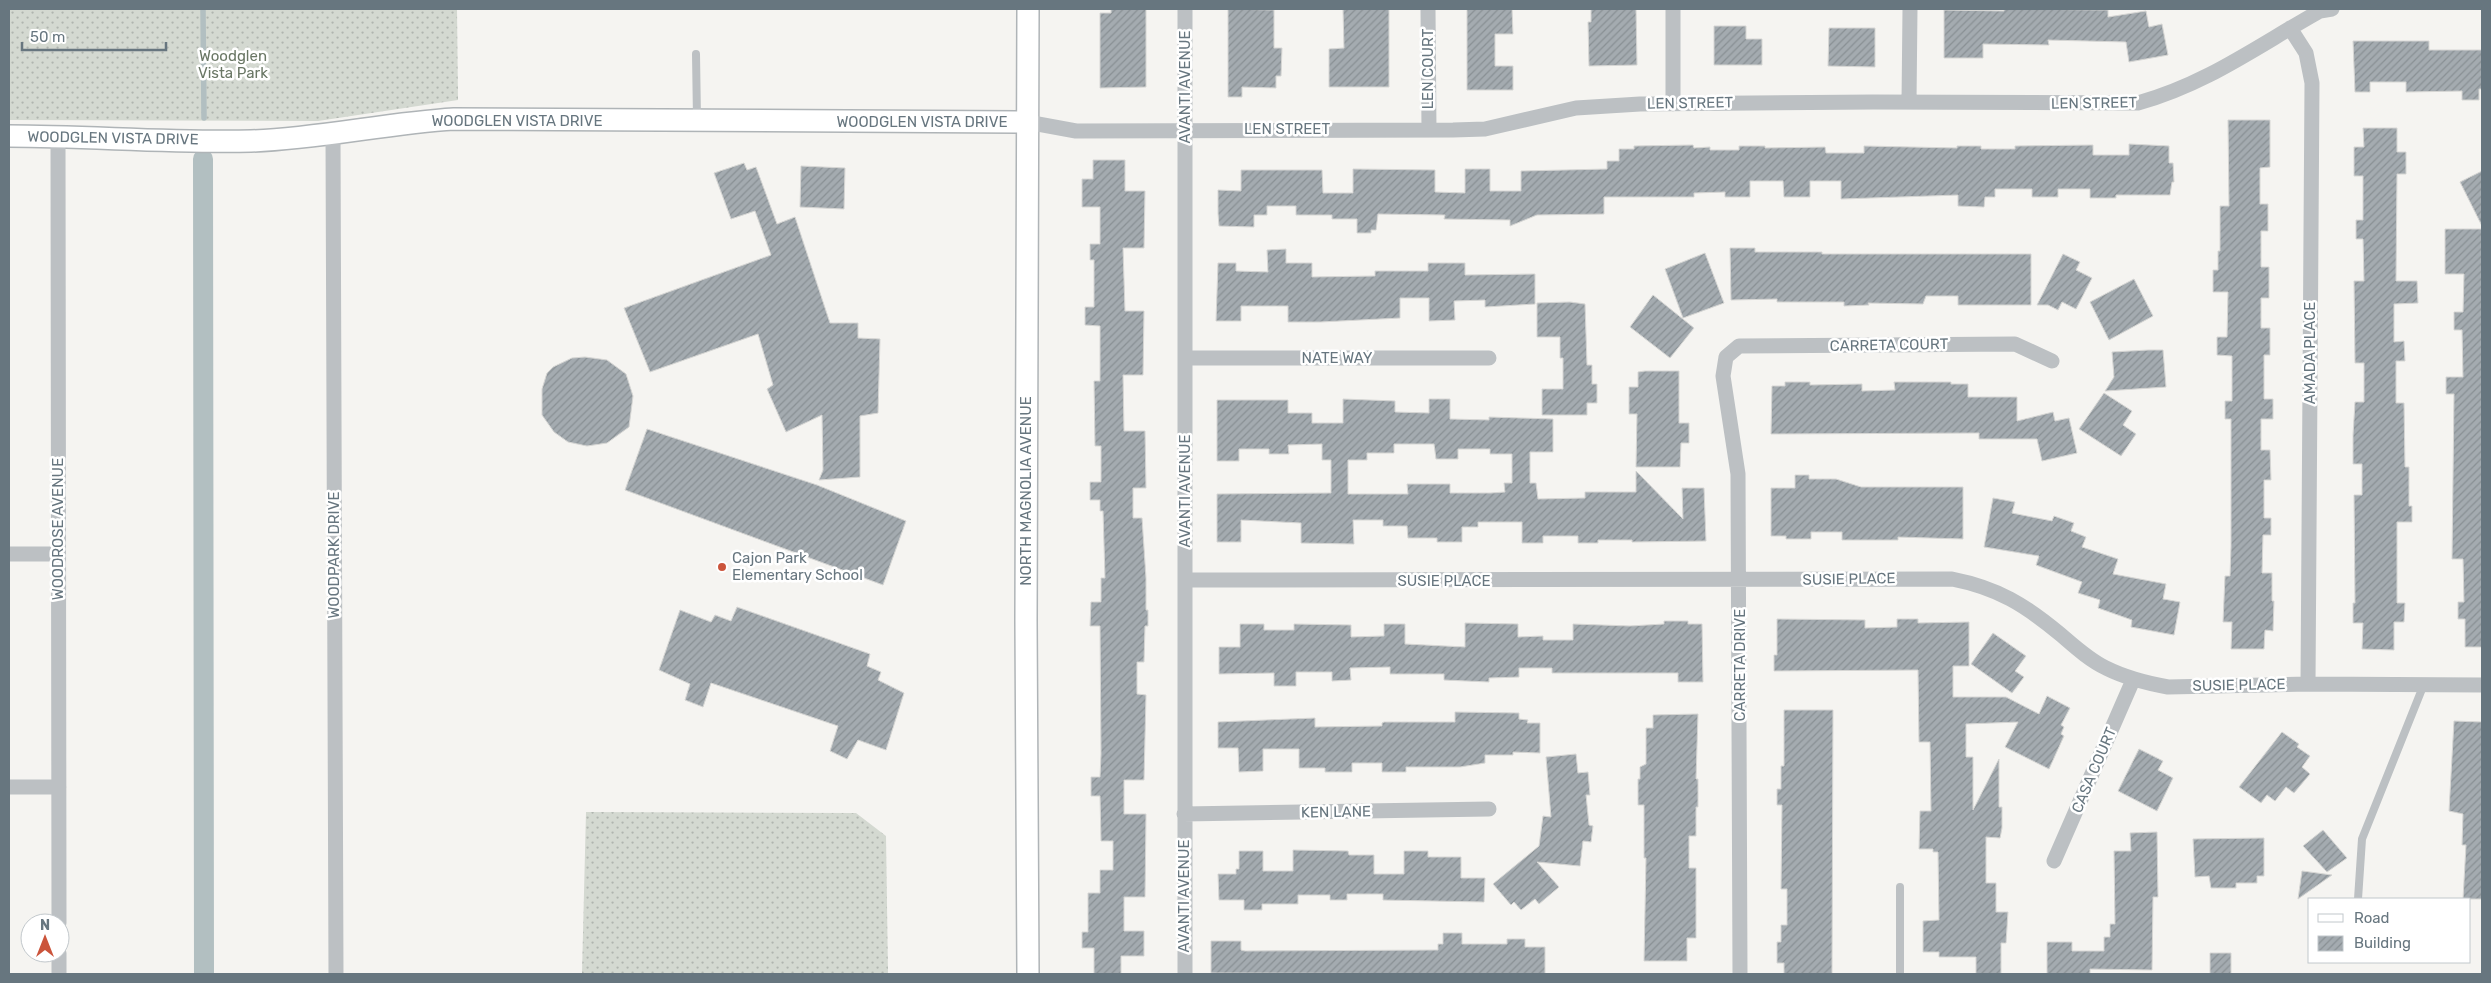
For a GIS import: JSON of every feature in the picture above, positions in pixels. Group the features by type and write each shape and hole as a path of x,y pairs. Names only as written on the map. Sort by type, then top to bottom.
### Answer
{"main road":[{"name":"NORTH MAGNOLIA AVENUE","path":"1028,9 1028,974"},
{"name":"WOODGLEN VISTA DRIVE","path":"9,136 251,141 333,135 413,122 454,119 1027,122"}],"street":[{"name":"AVANTI AVENUE","path":"1185,9 1185,974"},
{"name":"LEN COURT","path":"1428,9 1429,130"},
{"path":"1673,9 1673,104"},
{"path":"1909,102 1910,9"},
{"name":"LEN STREET","path":"1027,122 1076,130 1429,130 1485,129 1576,108 1673,104 2138,103 2164,96 2190,85 2254,53 2290,28 2320,11 2332,9"},
{"name":"AMADA PLACE","path":"2290,28 2306,53 2312,83 2308,684"},
{"name":"WOODPARK DRIVE","path":"333,135 336,974"},
{"name":"WOODROSE AVENUE","path":"58,136 58,913"},
{"name":"CARRETA COURT","path":"1726,357 1739,346 2015,344 2052,361"},
{"name":"CARRETA DRIVE","path":"1726,357 1723,376 1738,474 1740,581 1740,974"},
{"name":"NATE WAY","path":"1185,358 1489,358"},
{"path":"9,554 58,554"},
{"name":"SUSIE PLACE","path":"1185,580 1740,581 1930,578 1974,584 2014,600 2032,611 2104,668 2133,680 2168,687 2308,684 2482,685"},
{"name":"CASA COURT","path":"2054,861 2133,680"},
{"path":"9,787 58,787"},
{"name":"KEN LANE","path":"1184,814 1489,809"}],"lane":[{"path":"696,54 697,121"},
{"path":"2358,898 2362,839 2424,684"},
{"path":"1900,887 1900,974"}],"green space":[{"name":"Woodglen Vista Park","path":"9,9 457,9 458,100 318,121 9,120"},
{"path":"586,812 856,813 886,836 888,974 582,973"}],"building":[{"path":"1111,9 1146,9 1146,87 1100,88 1100,13 1111,13"},
{"path":"1228,9 1274,10 1274,48 1282,48 1281,76 1276,76 1276,88 1242,87 1242,97 1228,97"},
{"path":"1389,9 1389,87 1329,87 1329,49 1344,48 1343,10"},
{"path":"1467,9 1512,9 1513,34 1495,34 1495,66 1513,66 1513,90 1467,90"},
{"path":"1591,9 1636,9 1637,65 1589,66 1588,22 1591,22"},
{"path":"2004,9 2108,10 2108,17 2146,11 2149,27 2162,24 2168,55 2129,62 2126,42 2048,40 2049,45 1983,44 1983,58 1944,58 1944,10 2004,11"},
{"path":"1714,26 1746,26 1746,39 1762,39 1762,65 1714,65"},
{"path":"1829,28 1875,28 1875,67 1828,66"},
{"path":"2353,41 2429,41 2429,50 2482,50 2482,89 2479,89 2479,100 2462,100 2462,91 2406,92 2406,82 2370,82 2370,92 2355,92"},
{"path":"2228,120 2270,120 2270,167 2260,168 2260,204 2268,204 2268,231 2261,231 2261,267 2269,267 2269,298 2261,298 2261,328 2270,328 2270,355 2264,355 2264,399 2273,399 2273,419 2261,419 2261,450 2270,450 2271,480 2264,480 2264,518 2271,518 2271,535 2263,535 2262,573 2272,573 2272,601 2274,601 2273,631 2265,630 2264,649 2231,649 2232,622 2223,622 2225,576 2230,576 2231,547 2231,419 2225,419 2225,401 2232,401 2232,356 2217,355 2217,337 2227,337 2228,292 2213,292 2213,270 2218,270 2220,206 2229,206"},
{"path":"2363,128 2397,128 2397,152 2406,152 2406,174 2397,174 2396,281 2417,281 2418,303 2394,304 2394,342 2404,341 2405,361 2396,361 2396,403 2404,403 2405,467 2409,467 2409,506 2412,506 2412,522 2397,522 2397,603 2405,603 2404,622 2394,622 2394,650 2362,649 2363,623 2353,623 2353,603 2355,603 2354,495 2362,495 2362,464 2353,464 2353,435 2355,402 2364,402 2364,363 2355,363 2354,281 2364,281 2363,239 2356,239 2356,220 2363,220 2363,176 2354,176 2354,147 2364,147"},
{"path":"2129,144 2169,146 2169,163 2173,163 2174,182 2172,182 2170,195 2116,195 2116,198 2090,198 2090,189 2058,189 2058,197 2032,197 2032,189 1995,189 1995,197 1985,197 1984,207 1958,206 1958,195 1841,199 1841,181 1810,181 1810,197 1784,197 1783,181 1750,181 1750,197 1725,197 1725,192 1694,193 1694,197 1604,197 1604,214 1537,215 1510,226 1510,220 1444,219 1445,215 1378,214 1376,230 1371,230 1371,233 1357,233 1357,219 1332,219 1332,215 1296,215 1296,206 1267,206 1267,215 1254,215 1254,227 1219,226 1218,190 1241,191 1241,170 1322,170 1323,193 1353,193 1353,169 1435,170 1435,192 1465,193 1465,169 1490,169 1490,191 1521,191 1521,171 1607,169 1607,161 1619,161 1619,149 1634,149 1634,146 1693,145 1694,148 1710,147 1710,150 1739,150 1739,146 1765,146 1765,148 1825,147 1826,153 1864,153 1864,146 1957,148 1957,146 1981,146 1981,149 2015,149 2015,146 2093,145 2093,155 2129,155"},
{"path":"1093,160 1125,160 1125,191 1145,191 1144,248 1123,248 1125,311 1144,311 1143,375 1123,375 1124,431 1145,431 1146,488 1133,488 1133,518 1142,518 1146,610 1148,610 1148,626 1145,626 1144,662 1137,662 1137,694 1146,695 1144,780 1124,780 1124,814 1146,814 1145,897 1124,897 1124,931 1144,931 1144,956 1121,956 1121,974 1094,974 1094,948 1082,948 1082,932 1088,932 1088,893 1100,893 1100,870 1113,870 1113,841 1101,841 1100,796 1091,796 1091,777 1100,777 1101,754 1100,626 1090,626 1091,602 1101,602 1101,578 1105,578 1103,511 1100,511 1100,500 1090,500 1090,482 1101,482 1101,446 1095,446 1094,381 1100,381 1100,326 1085,325 1085,307 1094,307 1094,260 1090,260 1090,244 1100,244 1100,207 1082,207 1082,179 1093,179"},
{"path":"744,163 747,170 756,167 777,224 795,217 830,323 858,323 858,338 880,339 878,413 860,416 860,477 819,480 823,470 822,415 786,432 767,389 773,385 758,334 650,372 624,308 771,255 755,211 731,219 714,173"},
{"path":"801,166 845,168 844,209 800,207"},
{"path":"2482,171 2482,226 2460,182"},
{"path":"2445,229 2482,229 2482,647 2465,647 2465,619 2458,619 2458,602 2464,602 2463,559 2452,559 2454,394 2446,394 2446,377 2463,377 2462,330 2454,330 2454,312 2463,312 2464,274 2445,274"},
{"path":"1730,248 1755,248 1755,252 1822,252 1822,254 2031,254 2031,305 1958,305 1958,296 1926,296 1923,304 1868,303 1869,305 1844,306 1844,302 1777,302 1777,299 1731,300"},
{"path":"1286,249 1286,263 1312,263 1312,277 1375,276 1375,271 1428,271 1428,263 1465,263 1465,275 1535,274 1535,304 1485,307 1485,300 1454,301 1455,320 1429,321 1429,298 1400,298 1400,318 1320,322 1288,322 1288,306 1241,306 1241,321 1216,321 1218,263 1236,263 1236,271 1268,272 1267,250"},
{"path":"1705,253 1724,303 1683,318 1665,269"},
{"path":"2063,254 2080,262 2076,270 2092,278 2076,309 2062,302 2058,310 2048,305 2037,305"},
{"path":"2134,279 2153,316 2109,340 2090,302"},
{"path":"1653,295 1694,328 1670,358 1630,327"},
{"path":"1570,302 1585,304 1587,365 1592,365 1592,384 1597,384 1597,403 1587,403 1587,415 1542,415 1542,389 1563,389 1563,358 1560,358 1560,337 1537,337 1537,303"},
{"path":"2163,350 2166,387 2105,391 2114,377 2112,352"},
{"path":"585,357 607,360 626,374 633,396 629,427 607,443 587,446 568,442 554,432 542,415 542,389 547,373 553,367 572,358"},
{"path":"1679,371 1679,423 1689,423 1689,443 1681,443 1680,467 1636,467 1637,414 1629,414 1629,387 1638,387 1638,372"},
{"path":"1785,382 1810,382 1810,385 1862,384 1862,391 1895,390 1894,382 1951,382 1951,384 1968,384 1968,397 2017,397 2017,421 2053,412 2055,421 2069,418 2077,453 2042,461 2037,439 1979,439 1979,433 1771,434 1772,386 1785,386"},
{"path":"2104,393 2132,411 2123,425 2136,434 2121,456 2079,429"},
{"path":"1343,399 1395,401 1395,412 1429,413 1429,399 1450,399 1450,419 1489,420 1489,417 1553,419 1553,452 1530,452 1530,483 1536,483 1538,499 1585,498 1585,492 1636,492 1636,471 1683,519 1682,488 1704,488 1706,541 1632,542 1632,540 1598,540 1598,543 1578,543 1578,536 1543,536 1543,543 1522,543 1522,522 1478,522 1478,527 1462,527 1462,542 1437,542 1437,538 1408,538 1407,526 1383,526 1383,520 1353,520 1354,544 1301,543 1301,523 1241,520 1241,542 1217,542 1217,494 1331,493 1331,460 1322,460 1322,444 1288,445 1289,454 1269,454 1269,449 1239,449 1239,461 1217,461 1217,400 1288,400 1288,413 1312,413 1312,423 1343,423","holes":["1394,444 1434,444 1436,459 1458,459 1458,449 1490,449 1490,454 1512,454 1512,483 1504,483 1505,492 1491,493 1450,493 1450,484 1407,484 1408,494 1348,494 1348,460 1367,460 1367,453 1394,453"]},
{"path":"647,429 817,485 906,521 883,585 625,490"},
{"path":"1795,475 1809,475 1809,479 1836,479 1861,487 1963,487 1963,539 1898,537 1898,540 1842,540 1842,532 1811,532 1811,539 1786,539 1786,536 1771,536 1771,488 1795,488"},
{"path":"1993,498 2015,502 2012,513 2052,521 2054,516 2074,523 2071,531 2086,537 2082,547 2118,559 2113,574 2166,584 2163,599 2180,602 2174,635 2131,627 2132,620 2098,608 2100,600 2078,593 2082,582 2036,565 2039,556 1984,547"},
{"path":"737,607 870,654 867,666 881,672 878,680 904,693 886,750 858,740 847,759 830,751 838,726 711,683 703,707 685,700 690,684 659,670 680,610 711,622 715,615 731,621"},
{"path":"1777,619 1865,620 1865,628 1897,627 1897,619 1918,619 1918,623 1969,622 1969,666 1953,666 1953,697 2006,697 2039,714 2047,696 2070,708 2061,725 2064,727 2061,734 2064,736 2049,769 2005,747 2018,722 1966,724 1966,757 1973,757 1973,810 1999,759 1999,807 2002,807 2002,828 2000,838 1986,837 1986,883 1996,883 1996,912 2008,912 2006,943 2001,943 2001,974 1976,974 1976,957 1939,957 1939,952 1923,952 1923,921 1939,920 1938,852 1933,852 1933,849 1919,849 1920,811 1931,811 1930,742 1919,742 1918,670 1774,671 1774,655 1777,655"},
{"path":"1664,621 1688,621 1688,624 1702,624 1703,682 1678,682 1678,673 1552,673 1552,668 1519,668 1519,677 1489,678 1489,682 1444,680 1444,674 1390,674 1390,667 1350,668 1351,680 1332,681 1332,672 1296,672 1296,686 1274,686 1274,673 1219,674 1219,647 1240,647 1240,624 1264,624 1264,630 1294,630 1294,624 1351,625 1351,637 1384,636 1384,624 1405,624 1405,644 1465,647 1465,623 1518,624 1518,637 1543,636 1543,640 1573,640 1573,624 1630,626 1664,624"},
{"path":"1993,633 2026,656 2015,671 2024,677 2012,693 1971,664"},
{"path":"1784,710 1833,710 1832,974 1784,974 1784,963 1777,963 1777,942 1781,942 1781,925 1787,925 1787,889 1781,889 1782,805 1777,805 1777,789 1781,789 1781,766 1784,766"},
{"path":"1455,712 1519,713 1519,719 1528,720 1527,723 1540,723 1540,753 1513,752 1513,755 1485,755 1485,763 1460,767 1406,767 1406,772 1382,772 1382,763 1352,763 1352,772 1325,772 1325,768 1299,768 1299,749 1263,749 1263,771 1239,772 1238,748 1218,748 1218,722 1315,718 1315,727 1382,726 1384,722 1455,722"},
{"path":"1698,714 1696,779 1698,779 1698,807 1696,807 1696,836 1689,836 1689,868 1696,868 1696,938 1687,938 1687,961 1644,961 1646,858 1644,858 1644,805 1638,805 1638,779 1640,779 1640,767 1646,764 1646,728 1653,728 1653,715"},
{"path":"2454,721 2482,722 2482,899 2463,898 2466,845 2462,845 2463,814 2449,811"},
{"path":"2282,732 2299,744 2297,747 2310,756 2302,767 2310,774 2294,793 2286,787 2275,801 2267,795 2261,803 2239,787"},
{"path":"2139,749 2163,761 2158,770 2173,778 2157,811 2118,791"},
{"path":"1576,754 1578,773 1588,772 1590,795 1586,795 1589,825 1593,826 1591,842 1583,841 1580,866 1537,862 1559,887 1539,904 1535,899 1521,910 1514,902 1511,905 1493,884 1539,846 1543,816 1551,817 1546,757"},
{"path":"2323,830 2347,858 2327,872 2303,846"},
{"path":"2157,832 2158,897 2153,897 2152,970 2090,969 2090,974 2047,974 2047,942 2072,942 2072,951 2104,951 2104,937 2110,937 2110,924 2115,924 2114,851 2131,851 2130,833"},
{"path":"2264,838 2264,876 2257,876 2257,883 2236,883 2236,888 2211,888 2209,876 2195,877 2193,839"},
{"path":"1293,850 1348,851 1349,855 1374,855 1374,874 1404,874 1404,851 1428,851 1428,857 1461,857 1461,878 1485,878 1484,902 1383,900 1383,894 1347,894 1347,900 1330,900 1330,895 1298,895 1298,904 1262,904 1262,910 1244,910 1244,900 1219,900 1218,874 1236,874 1236,869 1239,869 1239,851 1263,851 1263,871 1293,871"},
{"path":"2302,871 2332,875 2298,899"},
{"path":"1443,933 1462,933 1462,944 1507,944 1507,939 1525,939 1525,947 1545,947 1545,974 1211,973 1211,941 1241,941 1241,950 1245,951 1438,950 1438,944 1443,944"},
{"path":"2210,953 2231,953 2231,974 2210,974"}],"waterway":[{"path":"203,9 204,118"},
{"path":"203,159 204,974"}],"place":[{"name":"Cajon Park Elementary School","path":"722,567"}]}
